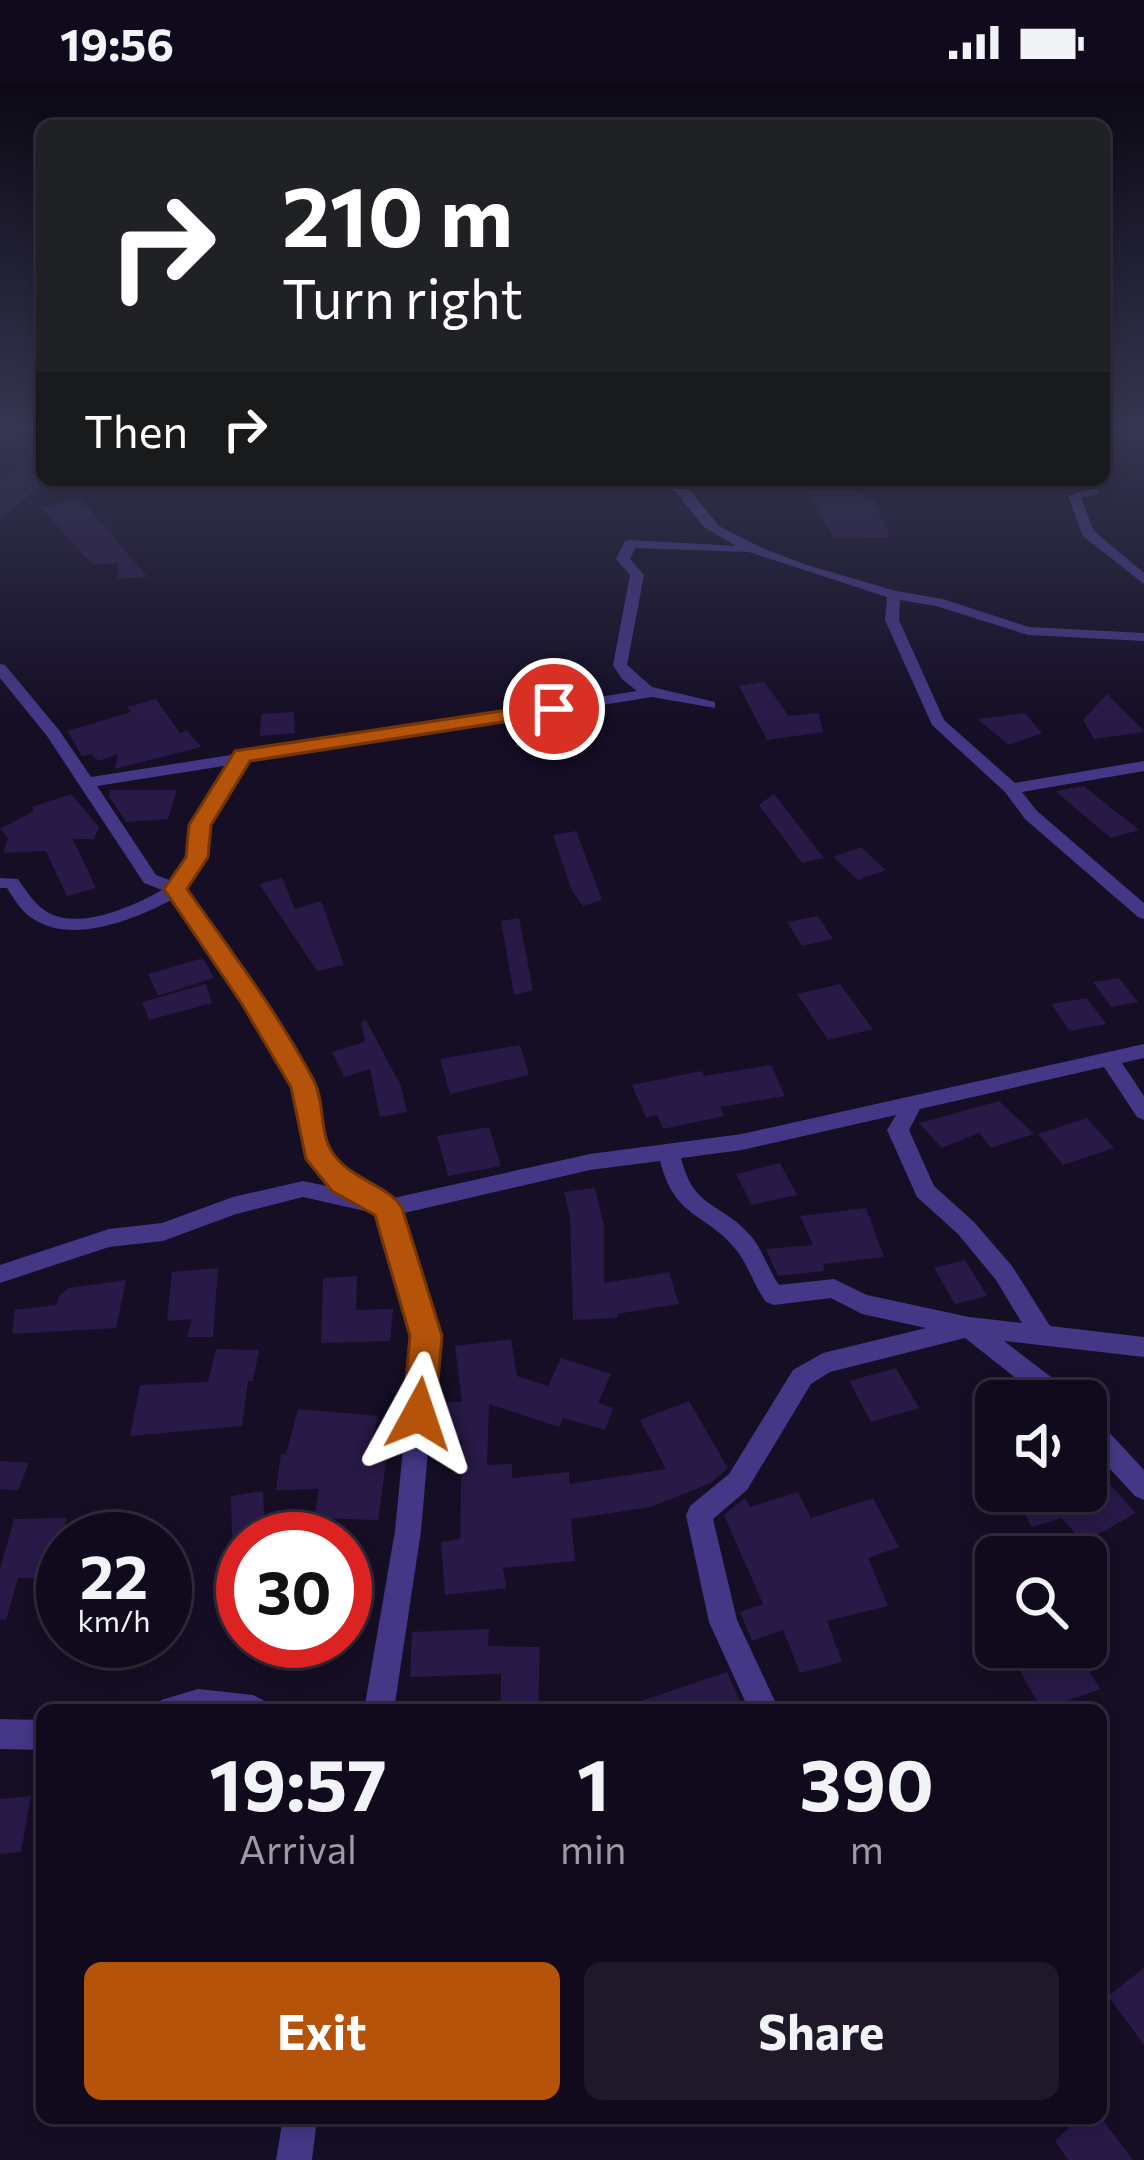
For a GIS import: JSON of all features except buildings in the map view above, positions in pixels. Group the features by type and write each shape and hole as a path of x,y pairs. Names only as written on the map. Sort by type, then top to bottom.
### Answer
{"street":[{"path":"713,528 757,551 1028,631 1144,637"},
{"path":"1086,528 1144,580"},
{"path":"651,693 623,674 620,665 637,575 623,559 630,544 696,544 757,551"},
{"path":"894,595 892,620 902,633 937,722 1011,789 1031,815 1144,913"},
{"path":"0,668 150,879 175,889 253,1000 304,1087 316,1152 342,1184 388,1208 426,1336 408,1531 380,1704"},
{"path":"86,783 651,693 710,705"},
{"path":"0,883 12,883 29,908 54,923 81,923 127,913 175,889 197,857 200,825 242,756"},
{"path":"1011,789 1144,766"},
{"path":"0,1274 109,1238 163,1232 233,1206 303,1189 388,1208 590,1162 669,1154 913,1104 1144,1051"},
{"path":"1110,1060 1144,1112"},
{"path":"913,1104 898,1130 925,1191 966,1228 1004,1273 1043,1336"},
{"path":"669,1154 683,1196 745,1244 758,1278 774,1295 834,1288 862,1304 969,1328 1144,1347"},
{"path":"969,1328 1036,1380"},
{"path":"761,1704 723,1622 699,1515 738,1482 802,1377 824,1363 969,1328"},
{"path":"1107,1448 1144,1488"},
{"path":"0,1734 36,1735"},
{"path":"294,2160 299,2124"}],"route":[{"path":"419,1414 426,1336 388,1208 342,1184 316,1152 304,1087 253,1000 175,889 197,857 200,825 242,756 554,709"}]}
